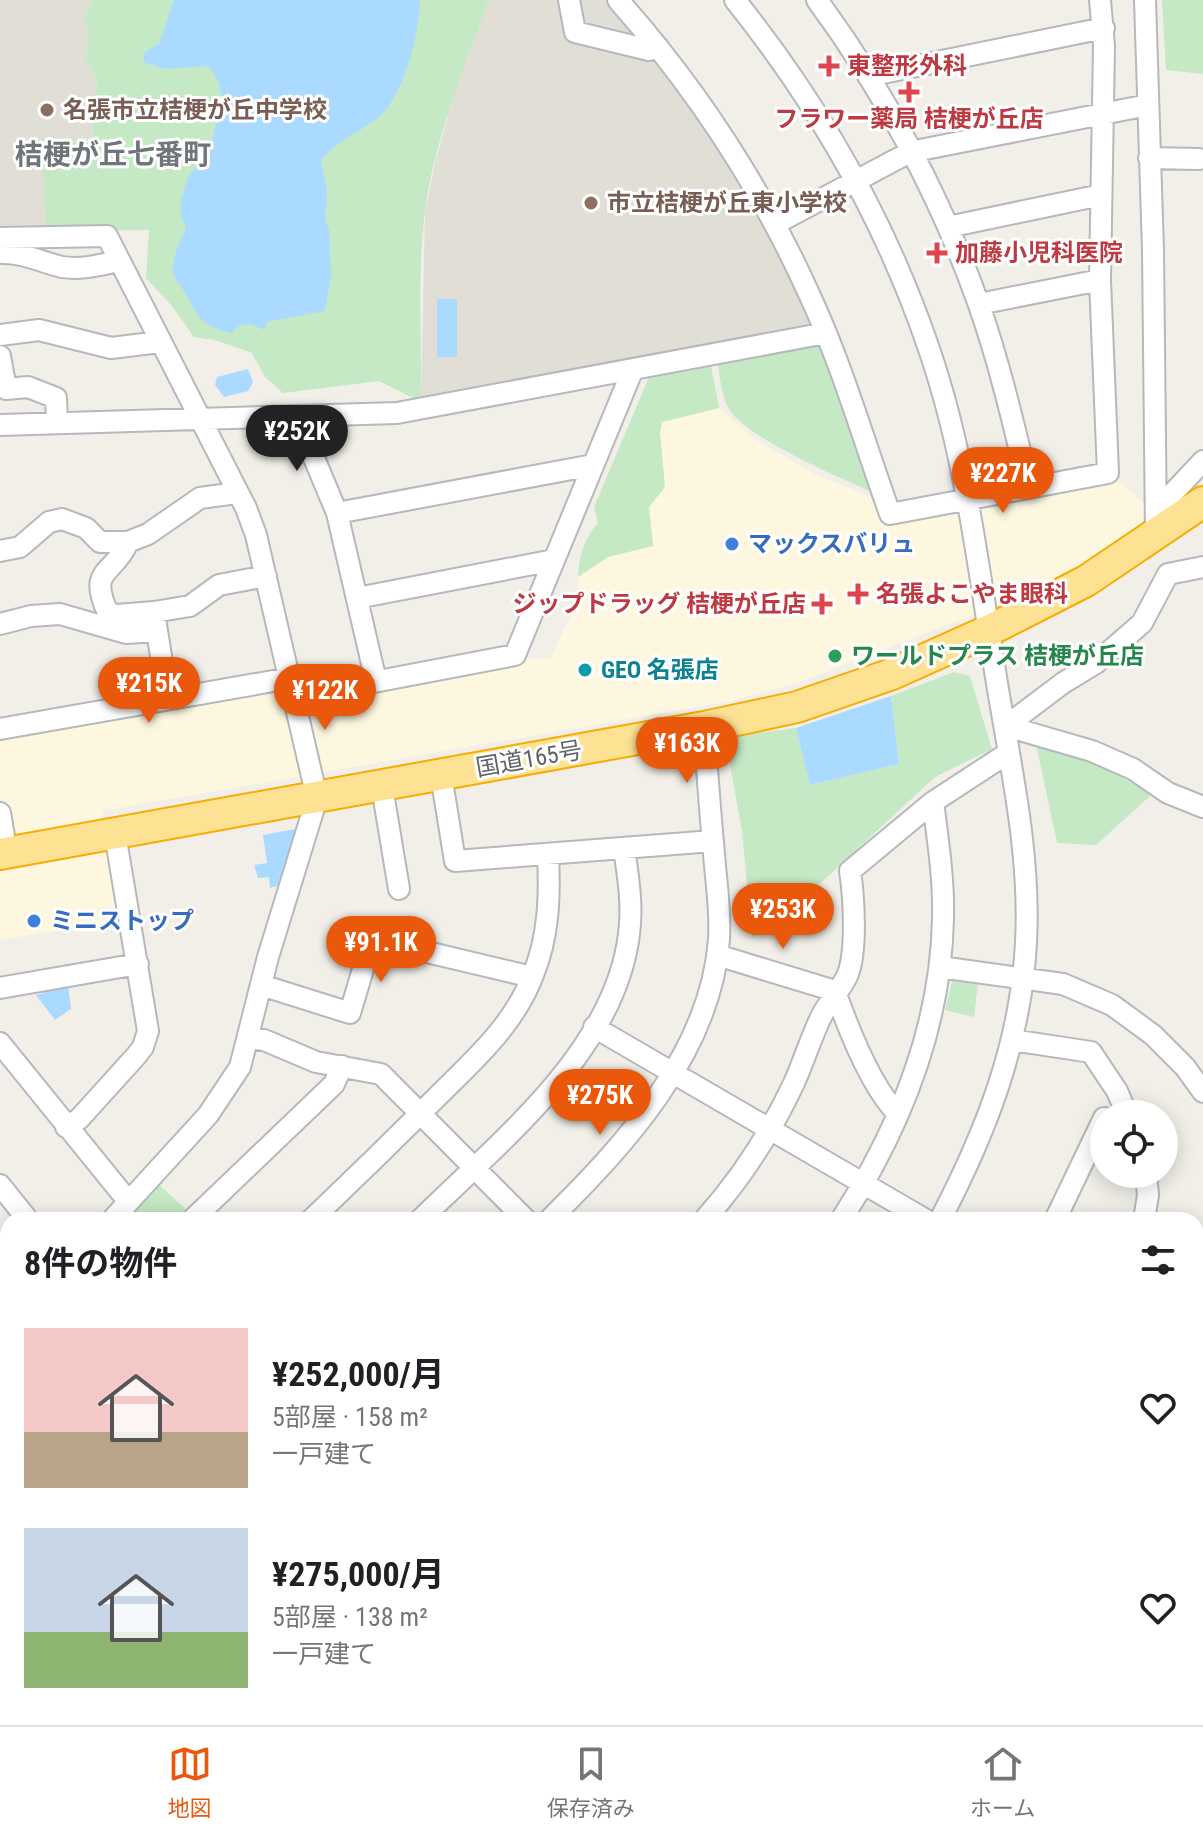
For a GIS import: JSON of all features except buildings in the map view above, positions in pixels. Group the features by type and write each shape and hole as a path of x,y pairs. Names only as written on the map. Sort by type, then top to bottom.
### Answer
{"highway":[{"name":"国道165号","path":"4,854 382,787 797,707 892,674 990,630 1086,581 1156,522 1203,502"}],"street":[{"path":"569,0 575,32 649,50 658,47"},
{"path":"735,0 798,84 855,180 899,271 931,354 968,499 1006,726 1025,871 1026,943 1012,1040 997,1093 978,1146 944,1212"},
{"path":"619,1 705,109 775,224 826,333 890,514 1108,473 1100,280 1104,28 1100,0"},
{"path":"1145,0 1149,158 1160,252 1156,522"},
{"path":"823,1 868,76 948,227 979,304 1004,386 1029,488"},
{"path":"868,76 1104,28"},
{"path":"775,224 910,152 1148,105"},
{"path":"1149,158 1199,159"},
{"path":"948,227 1101,195"},
{"path":"0,238 107,236 256,535 317,798 240,1067 220,1100 119,1212"},
{"path":"0,253 24,255 78,268 119,261"},
{"path":"979,304 1100,280"},
{"path":"0,335 39,330 111,348 160,342"},
{"path":"0,425 397,413 826,333"},
{"path":"0,356 6,389 28,387 56,398 57,422"},
{"path":"0,729 168,699 376,681 515,655 633,369"},
{"path":"292,417 311,451 337,513 376,681"},
{"path":"1156,522 1203,461"},
{"path":"337,513 593,465"},
{"path":"0,551 20,547 49,522 62,519 86,528 100,542 128,542 148,534 200,498 237,493"},
{"path":"128,542 124,551 104,571 100,581 103,603 108,613 156,622"},
{"path":"357,598 554,560"},
{"path":"1006,726 1063,683 1096,663 1142,623 1168,574 1203,567"},
{"path":"0,624 31,616 60,614 126,633 190,606 219,585 266,576"},
{"path":"156,622 168,699"},
{"path":"1006,726 1092,751 1133,769 1168,793 1203,807"},
{"path":"557,1212 618,1149 673,1071 703,1010 717,955 719,922 704,727"},
{"path":"710,1212 770,1129 835,991 848,975 853,935 850,871 933,802 1008,753"},
{"path":"441,775 455,861 713,841"},
{"path":"382,787 399,889"},
{"path":"846,1212 864,1184 898,1114 925,1041 940,967 944,915 933,802"},
{"path":"0,813 4,854"},
{"path":"66,1127 79,1119 136,1056 146,1039 148,1022 115,834"},
{"path":"428,1212 545,1096 579,1052 611,998 627,949 630,914 624,848"},
{"path":"319,1212 504,1028 532,977 544,941 549,909 548,854"},
{"path":"261,985 350,1013 372,939 532,977"},
{"path":"717,955 835,991"},
{"path":"0,988 138,964"},
{"path":"940,967 1063,984 1112,1005 1153,1035 1185,1067 1203,1092"},
{"path":"835,991 884,1101 898,1114"},
{"path":"594,1027 912,1212"},
{"path":"248,1038 264,1040 316,1062 381,1074 518,1212"},
{"path":"1012,1040 1091,1052 1121,1100"},
{"path":"0,1043 128,1201"},
{"path":"200,1212 334,1084 342,1066"},
{"path":"1113,1100 1117,1091"},
{"path":"1059,1212 1090,1147"},
{"path":"0,1185 22,1212"},
{"path":"1145,1212 1147,1188"}],"shaded area":[{"name":"名張市立桔梗が丘中学校","path":"0,0 92,0 83,20 88,29 86,61 97,79 92,140 135,229 0,231"},
{"name":"市立桔梗が丘東小学校","path":"489,0 609,0 644,38 750,194 811,319 805,329 421,402 425,212 454,95"},
{"path":"719,408 756,440 816,475 877,499 886,519 1116,479 1149,507 1140,526 1050,585 797,683 730,701 102,811 121,920 0,940 0,735 275,686 285,693 357,692 527,658 550,659 581,594 578,577 608,557 653,545 649,507 662,421"}],"green space":[{"path":"92,0 489,0 451,104 425,211 421,258 421,402 379,381 283,393 265,377 252,353 215,340 194,337 172,306 146,278 149,230 46,231 42,138 92,140 97,79 86,61 88,29 83,20"},
{"path":"1162,0 1203,0 1203,74 1166,70"},
{"path":"815,341 824,347 872,492 774,445 740,421 726,404 717,361"},
{"path":"710,361 719,408 662,422 660,432 665,487 649,507 653,546 608,557 578,577 583,548 598,523 594,507 652,370"},
{"path":"954,672 970,676 992,749 935,777 823,881 752,938 742,831 725,737 796,728 810,785 899,764 891,696"},
{"path":"1036,744 1096,761 1151,795 1096,845 1057,843"},
{"path":"954,974 979,975 974,1017 945,1010"},
{"path":"156,1182 189,1212 130,1212"}],"water":[{"path":"174,0 420,0 413,47 394,97 375,120 339,143 321,161 327,191 325,220 329,228 331,276 325,311 267,322 265,330 243,325 232,333 213,327 202,319 174,277 174,260 186,227 181,215 181,200 188,177 204,158 216,124 224,115 218,82 208,66 165,69 143,62 145,52 160,43"},
{"path":"437,299 457,299 457,357 437,357"},
{"path":"248,369 253,382 248,391 224,397 215,385 217,377"},
{"path":"891,696 899,764 810,785 796,728"},
{"path":"295,829 299,848 284,884 270,888 269,877 258,878 254,865 267,863 263,835"},
{"path":"68,985 71,1009 55,1020 36,995 45,993 45,987"}],"place":[{"name":"東整形外科","path":"829,66"},
{"name":"フラワー薬局 桔梗が丘店","path":"909,92"},
{"name":"名張市立桔梗が丘中学校","path":"47,110"},
{"name":"市立桔梗が丘東小学校","path":"591,203"},
{"name":"加藤小児科医院","path":"937,253"},
{"name":"マックスバリュ","path":"732,544"},
{"name":"名張よこやま眼科","path":"858,594"},
{"name":"ジップドラッグ 桔梗が丘店","path":"822,604"},
{"name":"ワールドプラス 桔梗が丘店","path":"835,656"},
{"name":"GEO 名張店","path":"585,670"},
{"name":"ミニストップ","path":"34,921"}],"district":[{"name":"桔梗が丘七番町","path":"113,154"}]}
